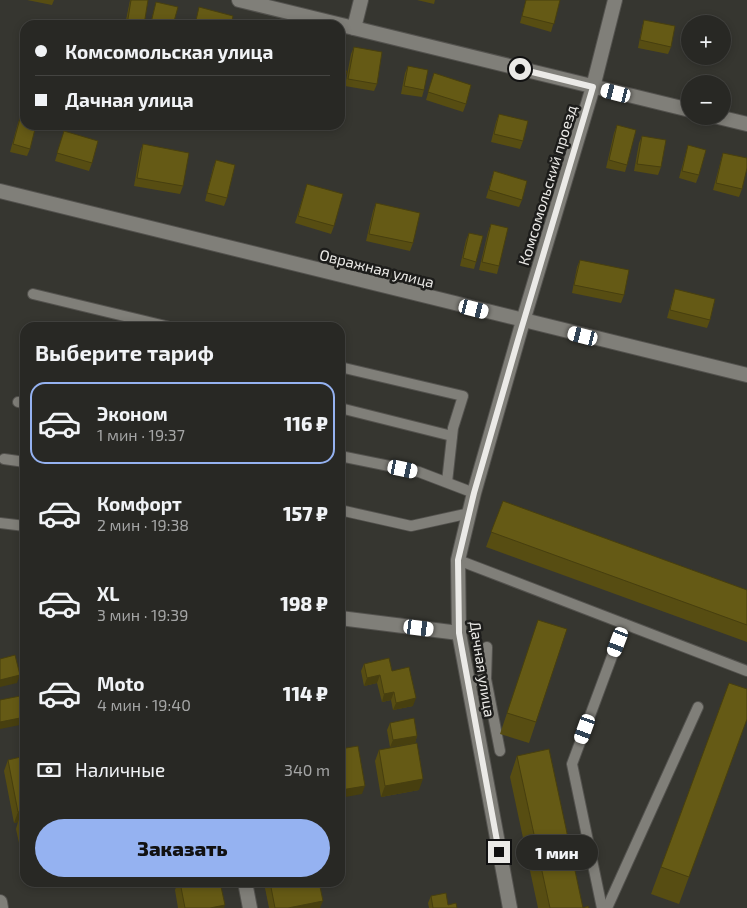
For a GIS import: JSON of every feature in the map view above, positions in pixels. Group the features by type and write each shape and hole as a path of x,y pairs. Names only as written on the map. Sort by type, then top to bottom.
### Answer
{"street":[{"path":"239,0 321,20"},
{"path":"354,28 361,0"},
{"name":"Комсомольский проезд","path":"523,321 593,87 615,0"},
{"path":"345,26 681,108"},
{"path":"731,120 747,124"},
{"name":"Овражная улица","path":"0,192 747,375"},
{"name":"Дачная улица","path":"510,908 459,633 458,560 474,493 523,321"},
{"path":"345,619 459,633"},
{"path":"246,887 250,908"},
{"path":"0,902 1,908"}],"lane":[{"path":"33,294 149,322"},
{"path":"345,368 463,396 453,428 447,482"},
{"path":"345,409 452,436"},
{"path":"345,457 419,472 474,493"},
{"path":"4,459 20,461"},
{"path":"345,511 410,526 470,513"},
{"path":"0,523 20,525"},
{"path":"458,560 747,671"},
{"path":"602,908 572,764 624,624"},
{"path":"488,647 486,679 500,751"},
{"path":"468,682 486,679"},
{"path":"607,908 698,707"}],"building":[{"path":"131,0 148,0 145,20 128,20"},
{"path":"526,0 560,0 554,24 522,16"},
{"path":"156,2 178,7 174,20 152,20"},
{"path":"199,7 233,16 232,20 196,20"},
{"path":"644,20 675,26 671,47 640,40"},
{"path":"354,47 382,52 377,84 348,79"},
{"path":"408,66 428,70 424,90 404,86"},
{"path":"434,73 471,85 466,104 428,92"},
{"path":"499,114 528,121 523,141 494,134"},
{"path":"20,119 20,130 35,130 30,149 13,144"},
{"path":"617,125 636,130 627,165 609,160"},
{"path":"64,131 98,141 92,163 57,153"},
{"path":"642,136 666,140 661,167 637,164"},
{"path":"143,144 189,153 183,186 137,178"},
{"path":"688,145 706,150 699,175 682,171"},
{"path":"723,153 747,158 747,168 742,189 716,183"},
{"path":"216,160 235,165 227,198 207,193"},
{"path":"494,171 527,181 522,200 489,190"},
{"path":"307,184 343,194 334,226 298,216"},
{"path":"376,203 420,213 413,243 369,234"},
{"path":"491,224 508,228 499,266 482,262"},
{"path":"469,233 483,236 476,262 463,258"},
{"path":"580,260 629,270 624,295 574,285"},
{"path":"675,289 715,299 710,320 670,310"},
{"path":"503,501 747,590 747,625 491,532"},
{"path":"538,620 567,629 536,722 507,713"},
{"path":"15,655 20,675 0,680 0,659"},
{"path":"389,658 392,671 409,667 416,698 396,703 394,692 384,694 380,675 367,678 364,664"},
{"path":"729,683 747,689 747,719 689,877 661,867"},
{"path":"20,696 20,718 0,722 0,700"},
{"path":"414,718 417,736 393,740 390,723"},
{"path":"417,743 423,779 385,786 379,750"},
{"path":"358,746 365,786 345,789 345,748"},
{"path":"549,749 583,908 550,908 517,756"},
{"path":"20,757 20,812 18,812 8,760"},
{"path":"181,887 221,887 225,905 210,908 185,908"},
{"path":"271,887 320,887 323,901 288,908 275,908"},
{"path":"446,893 448,905 456,903 457,908 433,908 431,896"}],"route":[{"path":"499,852 459,633 458,560 474,493 593,87 520,69"}]}
